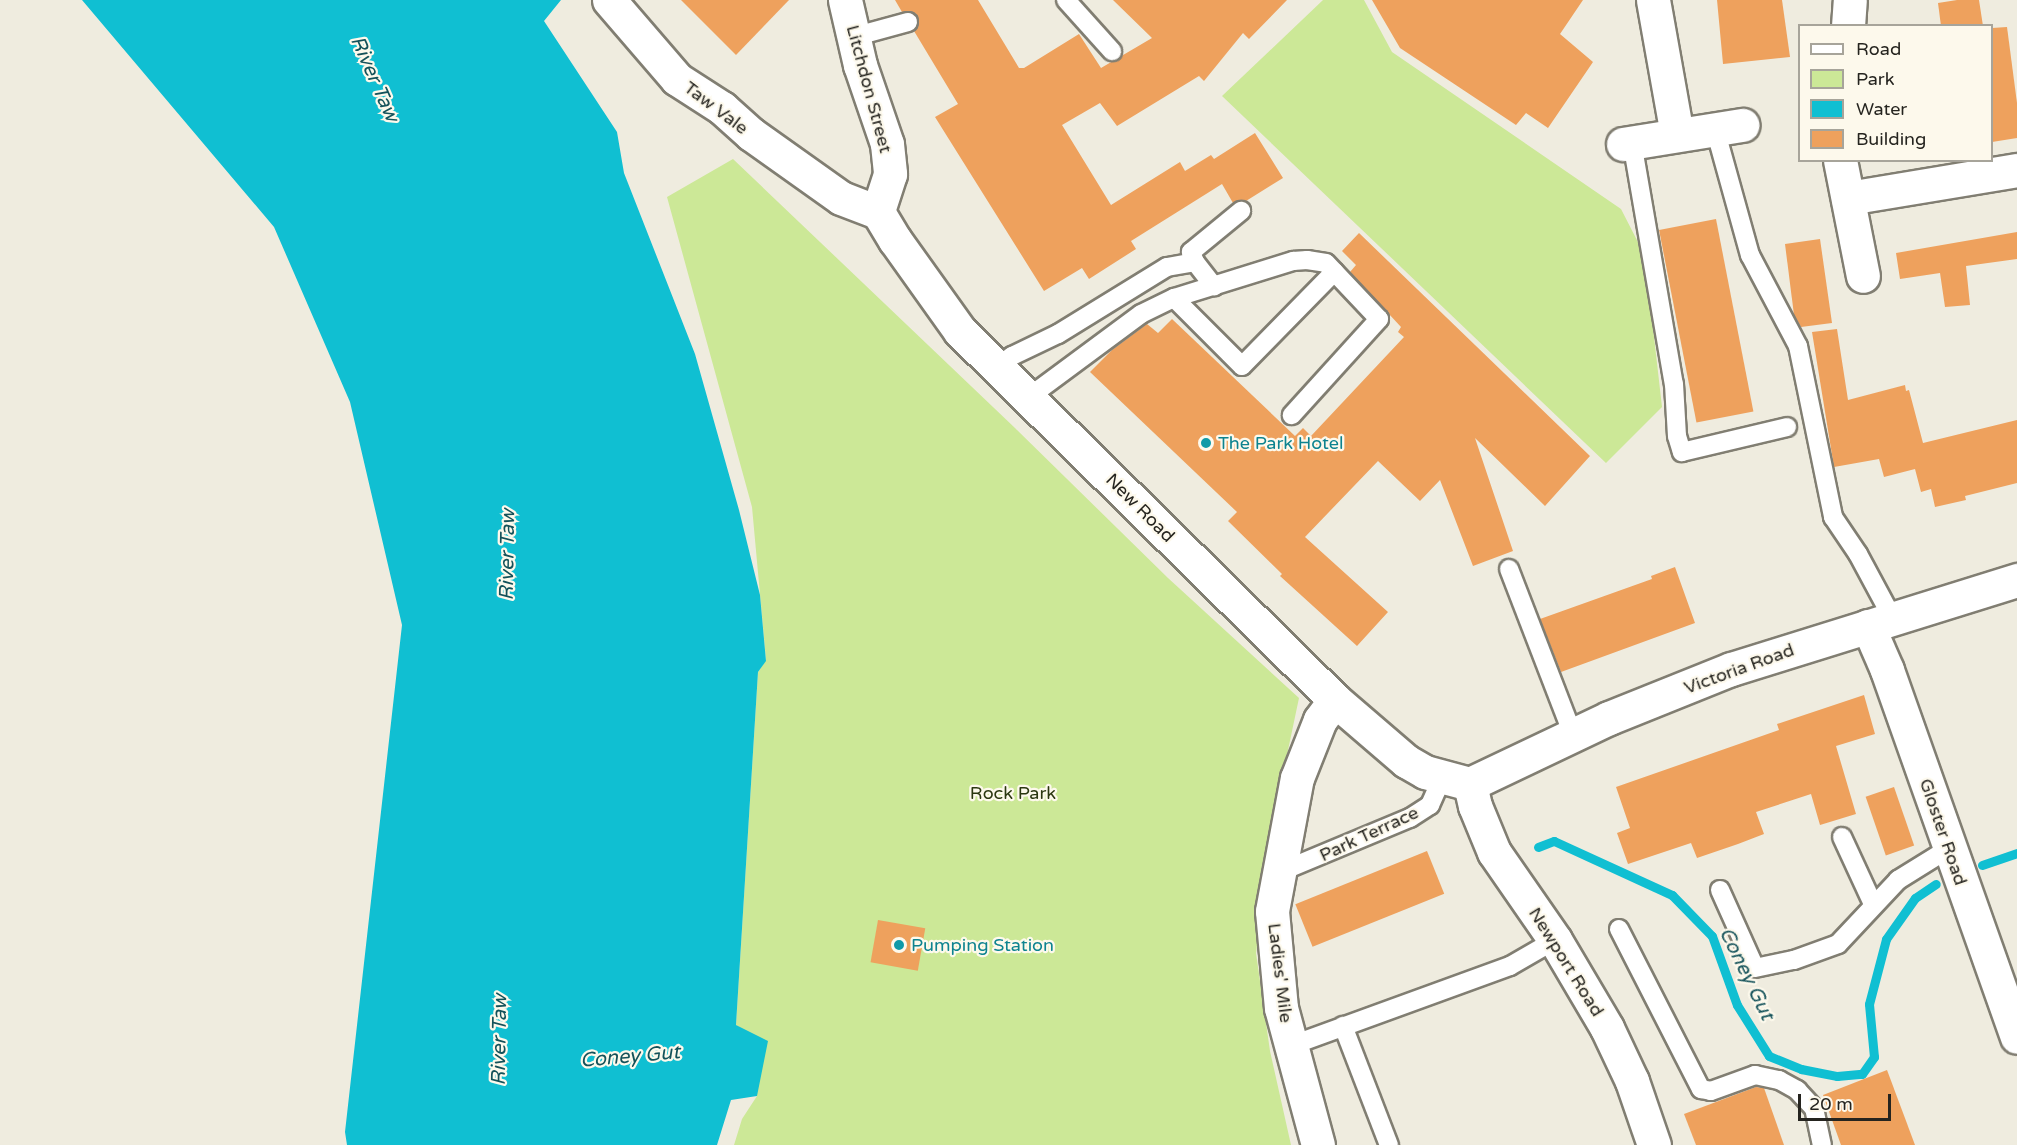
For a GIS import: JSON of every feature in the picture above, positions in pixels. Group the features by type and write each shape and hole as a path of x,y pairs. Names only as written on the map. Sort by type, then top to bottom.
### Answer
{"street":[{"name":"Taw Vale","path":"609,0 677,79 722,108 751,134 841,198 878,212"},
{"name":"Litchdon Street","path":"845,0 860,65 887,144 890,174 878,212"},
{"path":"1653,0 1677,135"},
{"path":"1848,24 1850,0"},
{"path":"1628,143 1729,127"},
{"path":"1840,162 1863,276"},
{"path":"1848,198 2017,170"},
{"name":"New Road","path":"878,212 920,277 960,331 1335,700 1406,761 1456,781"},
{"name":"Victoria Road","path":"1456,781 1731,669 2017,580"},
{"name":"Gloster Road","path":"1881,623 1887,670 1948,849 2010,998 2017,1037"},
{"name":"Ladies' Mile","path":"1318,1145 1290,1046 1275,961 1272,912 1297,778 1320,720 1335,700"},
{"name":"Newport Road","path":"1456,781 1475,806 1494,852 1555,940 1607,1028 1632,1081 1654,1145"}],"lane":[{"path":"1066,0 1112,51"},
{"path":"854,37 908,22"},
{"path":"1729,127 1750,255 1798,346 1833,516 1858,554 1881,623"},
{"path":"1628,143 1674,384 1677,436 1682,452 1787,427"},
{"path":"1214,286 1195,262 1191,252 1241,211"},
{"path":"1029,397 1141,314 1174,298 1293,261 1307,260 1326,263 1379,319 1292,415"},
{"path":"997,367 1012,356 1058,334 1167,267 1195,262"},
{"path":"1174,298 1242,366 1334,272"},
{"path":"1509,569 1573,735"},
{"name":"Park Terrace","path":"1280,872 1410,818 1430,805 1456,781"},
{"path":"1842,837 1873,904"},
{"path":"1720,890 1755,968 1794,960 1838,944 1873,904 1898,880 1948,849"},
{"path":"1618,929 1701,1089 1711,1091 1755,1075 1779,1080 1797,1090 1814,1108 1822,1145"},
{"path":"1290,1046 1510,966 1555,940"},
{"path":"1343,1026 1389,1145"}],"green space":[{"path":"1323,0 1364,0 1392,52 1621,209 1641,248 1648,284 1662,407 1606,463 1222,96"},
{"name":"Rock Park","path":"733,159 1015,428 1168,578 1299,698 1275,812 1256,953 1270,1051 1291,1145 734,1145 742,1119 757,1096 742,1029 736,1025 758,672 766,660 752,507 667,197"}],"water":[{"name":"River Taw","path":"82,0 561,0 544,21 617,132 624,173 695,354 739,510 760,595 766,661 758,672 736,1025 768,1041 757,1096 731,1100 717,1145 347,1145 345,1132 402,625 350,402 274,227"}],"building":[{"path":"681,0 789,0 736,55"},
{"path":"895,0 978,0 1019,68 1024,68 1079,34 1101,68 1152,38 1113,0 1287,0 1249,39 1243,33 1204,81 1199,76 1117,126 1100,103 1062,125 1111,205 1180,162 1185,171 1211,155 1214,159 1255,133 1283,178 1246,201 1233,203 1222,184 1131,241 1136,249 1089,279 1082,268 1044,291 935,117 958,104 914,31 919,24 916,14 910,11 902,12"},
{"path":"1372,0 1583,0 1560,34 1593,62 1548,128 1526,113 1516,125 1400,48"},
{"path":"1717,0 1782,0 1790,57 1723,64"},
{"path":"1979,0 1983,24 1941,24 1938,3"},
{"path":"2007,27 2017,103 2017,138 1993,142 1993,28"},
{"path":"1716,219 1753,411 1696,422 1659,230"},
{"path":"2017,232 2017,259 1966,266 1970,305 1945,307 1940,273 1900,279 1896,253"},
{"path":"1359,233 1590,456 1545,506 1475,438 1513,551 1473,566 1440,480 1420,501 1378,461 1305,537 1388,612 1357,646 1280,576 1282,574 1228,521 1237,512 1090,372 1112,350 1147,324 1158,333 1172,319 1295,436 1303,428 1311,436 1404,337 1398,332 1401,327 1350,272 1356,265 1342,251"},
{"path":"1820,239 1832,323 1801,327 1794,315 1785,244"},
{"path":"1837,329 1848,400 1905,385 1906,391 1909,390 1923,443 2017,420 2017,483 1965,496 1966,500 1935,507 1931,489 1921,492 1915,469 1884,477 1879,459 1834,467 1812,332"},
{"path":"1675,567 1695,623 1561,672 1540,619 1652,579 1651,576"},
{"path":"1864,695 1875,734 1836,746 1856,814 1820,825 1811,794 1756,812 1764,834 1738,844 1697,858 1691,843 1628,864 1617,833 1630,828 1616,787 1779,730 1777,724"},
{"path":"1894,787 1914,846 1886,855 1866,797"},
{"path":"1427,851 1444,894 1313,947 1295,904"},
{"name":"Pumping Station","path":"878,920 925,928 918,971 871,962"},
{"path":"1887,1070 1915,1145 1841,1145 1823,1095"},
{"path":"1756,1087 1764,1088 1784,1145 1696,1145 1684,1114"}],"waterway":[{"name":"Coney Gut","path":"1538,847 1554,841 1672,895 1712,936 1737,1005 1769,1056 1801,1069 1837,1076 1862,1074 1874,1057 1869,1004 1886,939 1915,898 1936,884"},
{"name":"Coney Gut","path":"1982,865 2017,853"}],"place":[{"name":"The Park Hotel","path":"1206,443"},
{"name":"Pumping Station","path":"899,945"}]}
